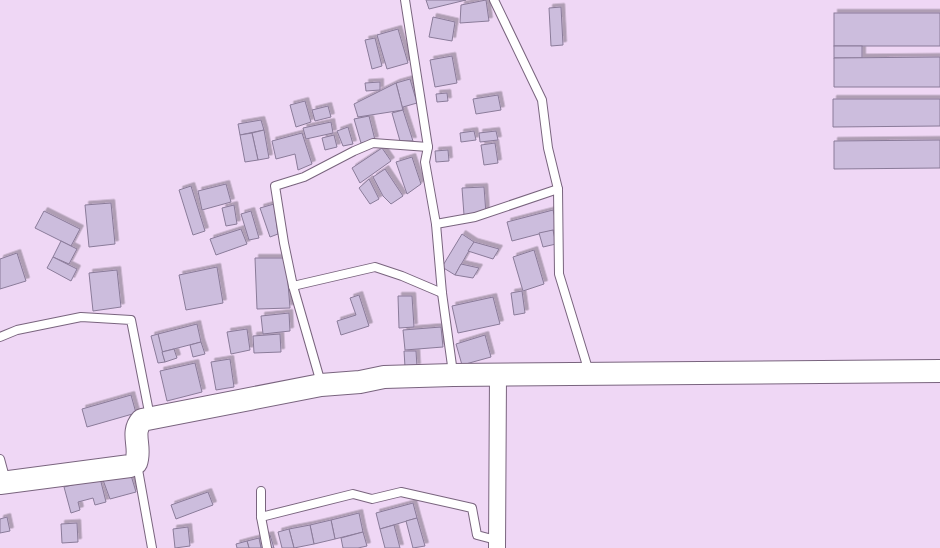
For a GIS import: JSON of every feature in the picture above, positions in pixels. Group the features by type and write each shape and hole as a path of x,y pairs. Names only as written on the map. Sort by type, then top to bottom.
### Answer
{"street":[{"path":"3,482 130,466 136,462 139,457 136,431 137,425 142,420 150,417 321,385 360,382 384,377 589,373 940,371"},
{"path":"496,544 498,375"}],"lane":[{"path":"406,0 428,148 425,162 436,224 442,293 453,375"},
{"path":"494,0 542,100 548,148 558,189 559,274 589,373"},
{"path":"321,385 293,286 284,244 275,186 304,177 354,151 373,143 428,148"},
{"path":"436,224 475,217 558,189"},
{"path":"293,286 375,267 402,276 442,293"},
{"path":"0,337 17,330 81,318 131,320 150,417"},
{"path":"0,459 3,482"},
{"path":"136,462 152,548"},
{"path":"261,491 261,517 267,548"},
{"path":"261,517 353,494 372,499 401,492 472,508 477,535 496,544"}],"building":[{"path":"426,0 466,0 429,9"},
{"path":"486,0 489,21 460,23 461,5"},
{"path":"561,7 563,45 551,46 549,8"},
{"path":"834,13 940,13 940,46 834,46"},
{"path":"433,17 455,22 452,41 429,37"},
{"path":"398,29 408,63 387,69 377,35"},
{"path":"375,38 382,66 372,69 365,40"},
{"path":"834,46 862,46 862,58 834,58"},
{"path":"452,56 457,83 435,87 430,60"},
{"path":"940,57 940,87 834,87 834,58"},
{"path":"410,79 417,103 403,107 403,110 396,83"},
{"path":"380,82 380,90 366,91 365,83"},
{"path":"396,83 403,110 358,117 354,104"},
{"path":"447,93 448,101 437,102 436,94"},
{"path":"498,95 501,110 476,114 473,99"},
{"path":"833,99 940,99 940,126 833,127"},
{"path":"305,101 311,122 296,127 290,105"},
{"path":"328,106 331,117 315,121 312,110"},
{"path":"403,110 413,141 400,141 392,113"},
{"path":"369,116 375,140 361,143 354,119"},
{"path":"261,120 264,130 240,135 238,124"},
{"path":"331,122 333,133 306,139 303,128"},
{"path":"348,127 353,144 343,146 337,131"},
{"path":"264,130 269,158 258,160 252,133"},
{"path":"474,131 476,140 461,142 460,133"},
{"path":"496,131 498,140 480,142 479,133"},
{"path":"252,133 258,160 245,162 240,135"},
{"path":"302,133 312,164 298,170 295,154 276,159 272,141"},
{"path":"334,135 337,147 325,150 322,138"},
{"path":"940,140 940,168 834,169 834,141"},
{"path":"495,143 498,163 484,165 481,145"},
{"path":"382,148 391,161 360,183 352,168"},
{"path":"448,150 449,161 436,162 435,151"},
{"path":"412,157 421,184 407,194 396,162"},
{"path":"385,169 403,196 391,204 383,196 373,177"},
{"path":"369,179 379,199 370,204 359,188"},
{"path":"226,184 231,202 202,210 198,191"},
{"path":"191,186 205,231 193,235 179,190"},
{"path":"484,187 486,214 464,215 462,188"},
{"path":"111,203 115,244 89,247 85,205"},
{"path":"274,204 278,234 270,237 260,208"},
{"path":"234,205 237,224 226,226 222,208"},
{"path":"553,210 558,229 512,241 507,222"},
{"path":"44,211 80,229 71,246 35,228"},
{"path":"251,211 259,238 249,240 241,214"},
{"path":"241,229 247,244 216,255 210,239"},
{"path":"553,230 556,244 543,247 539,233"},
{"path":"462,234 474,242 455,275 442,267"},
{"path":"61,241 77,249 69,264 53,257"},
{"path":"474,242 499,249 493,259 468,251"},
{"path":"534,250 544,284 523,291 513,257"},
{"path":"17,253 26,281 0,289 0,259"},
{"path":"53,257 77,269 71,281 47,268"},
{"path":"255,258 286,258 290,308 257,309"},
{"path":"461,264 479,268 473,278 455,275"},
{"path":"217,267 223,303 186,310 179,275"},
{"path":"117,270 121,307 93,311 89,273"},
{"path":"522,291 525,313 514,315 511,293"},
{"path":"359,295 369,326 341,335 337,321 356,315 350,298"},
{"path":"398,296 412,296 414,327 399,328"},
{"path":"493,297 500,324 458,333 452,306"},
{"path":"289,313 290,331 263,334 261,316"},
{"path":"197,324 201,342 162,352 158,334"},
{"path":"441,327 443,347 405,350 403,330"},
{"path":"247,329 250,350 231,354 227,332"},
{"path":"158,334 165,362 158,363 151,336"},
{"path":"280,334 281,352 254,353 253,336"},
{"path":"485,335 491,357 462,365 456,344"},
{"path":"201,342 205,354 193,357 190,345"},
{"path":"174,349 177,358 165,362 162,352"},
{"path":"404,351 416,351 417,367 405,367"},
{"path":"230,359 234,387 216,390 211,362"},
{"path":"195,363 202,392 167,401 160,371"},
{"path":"131,395 136,413 87,427 82,409"},
{"path":"130,472 136,492 110,499 103,480"},
{"path":"100,478 106,502 95,505 93,498 78,502 80,510 71,513 64,487"},
{"path":"208,492 213,505 176,519 171,505"},
{"path":"413,503 417,518 380,529 376,513"},
{"path":"359,513 363,532 335,539 331,520"},
{"path":"7,517 10,531 0,533 0,519"},
{"path":"417,518 425,546 413,548 406,521"},
{"path":"331,520 335,539 314,544 310,525"},
{"path":"77,523 78,542 62,543 61,524"},
{"path":"310,525 314,544 294,548 289,529"},
{"path":"394,525 400,548 385,548 380,529"},
{"path":"188,527 190,546 175,548 173,529"},
{"path":"289,529 294,548 282,548 278,532"},
{"path":"363,532 367,546 358,548 343,548 341,538"},
{"path":"270,535 274,548 261,548 259,538"},
{"path":"259,538 261,548 249,548 247,541"},
{"path":"247,541 249,548 237,548 236,544"}]}
